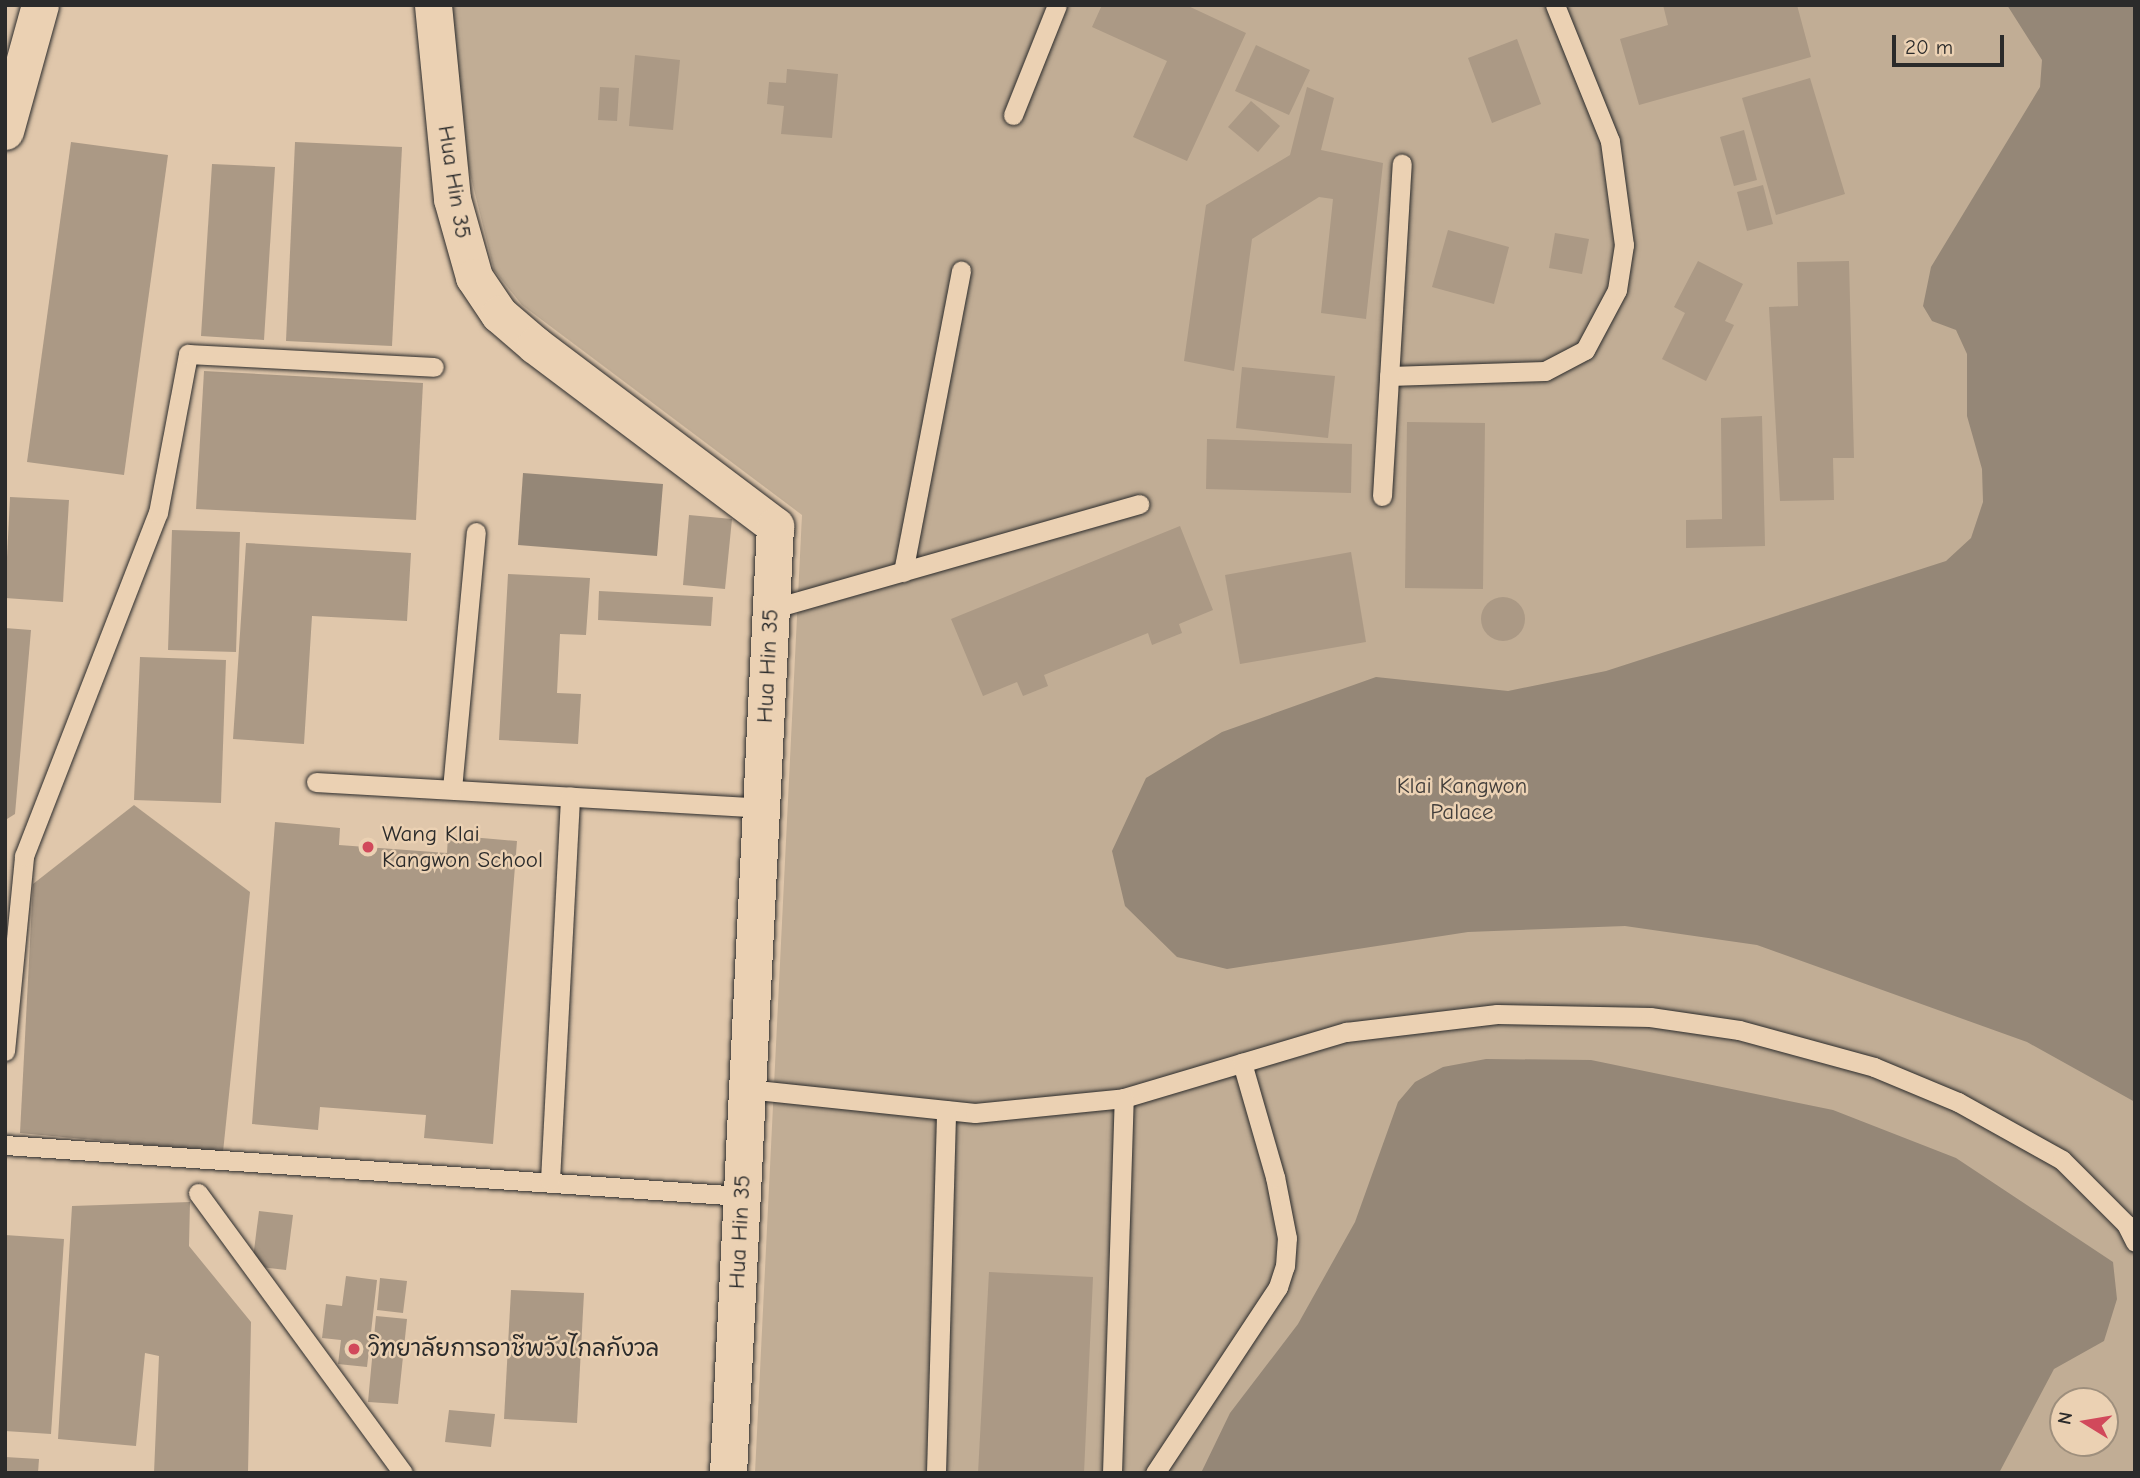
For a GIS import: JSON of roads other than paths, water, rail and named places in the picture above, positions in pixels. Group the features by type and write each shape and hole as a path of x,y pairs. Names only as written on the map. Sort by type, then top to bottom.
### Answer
{"street":[{"path":"5,131 40,5"},
{"name":"Hua Hin 35","path":"433,5 452,199 474,277 499,314 535,345 775,526 728,1473"}],"lane":[{"path":"1013,115 1057,5"},
{"path":"1389,376 1545,371 1585,350 1617,290 1624,245 1610,141 1555,5"},
{"path":"1382,496 1402,164"},
{"path":"903,572 961,271"},
{"path":"5,1051 24,856 158,513 188,354 434,367"},
{"path":"771,610 1139,504"},
{"path":"452,789 476,532"},
{"path":"316,782 761,808"},
{"path":"550,1180 570,797"},
{"path":"747,1089 975,1114 1124,1098 1346,1032 1497,1014 1650,1017 1739,1030 1874,1067 1958,1102 2062,1160 2126,1224 2135,1242"},
{"path":"1155,1473 1278,1287 1285,1266 1287,1238 1275,1177 1242,1063"},
{"path":"1112,1473 1124,1098"},
{"path":"936,1473 946,1110"},
{"path":"5,1145 550,1180 742,1196"},
{"path":"198,1193 403,1473"}],"place":[{"name":"Wang Klai Kangwon School","path":"368,847"},
{"name":"วิทยาลัยการอาชีพวังไกลกังวล","path":"354,1349"}],"park label":[{"name":"Klai Kangwon Palace","path":"1462,799"}]}
